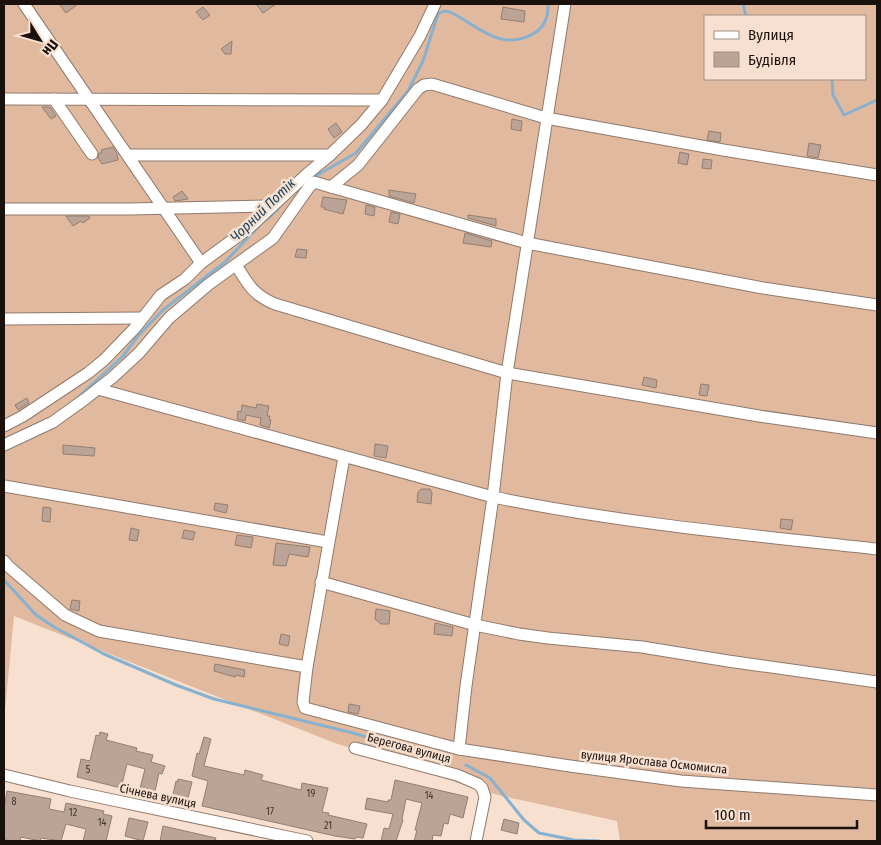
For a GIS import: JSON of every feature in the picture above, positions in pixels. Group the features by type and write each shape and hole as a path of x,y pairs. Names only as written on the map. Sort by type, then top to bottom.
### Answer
{"street":[{"path":"24,4 201,263"},
{"path":"4,426 23,416 88,373 120,344 161,295 185,279 201,263 249,228 361,125 382,100 420,36 435,4"},
{"path":"459,749 493,497 507,373 565,4"},
{"path":"331,187 358,165 418,90 424,85 432,84 546,118 877,175"},
{"path":"4,99 382,100"},
{"path":"54,99 92,154"},
{"path":"128,155 330,155"},
{"path":"4,445 54,422 98,389 138,353 169,318 209,284 272,238 314,182 527,243 763,288 877,305"},
{"path":"4,210 271,206"},
{"path":"236,265 251,289 258,296 274,304 507,373 759,416 877,433"},
{"path":"4,319 142,318"},
{"path":"98,389 493,497 545,508 707,530 877,549"},
{"name":"вулиця Ярослава Осмомисла","path":"344,457 307,667 303,702 308,710 459,749 681,781 877,795"},
{"path":"4,486 328,542"},
{"path":"4,561 65,615 99,630 307,667"},
{"path":"321,582 475,625 548,638 642,647 877,682"},
{"name":"Берегова вулиця","path":"355,748 457,775 478,784 484,793 484,805 476,841"},
{"name":"Січнева вулиця","path":"4,775 307,841"}],"shaded area":[{"path":"4,4 877,4 877,841 620,841 617,821 489,793 332,742 14,616 4,720"}],"building":[{"path":"59,4 78,4 66,13"},
{"path":"256,4 276,4 263,13"},
{"path":"203,7 210,15 203,20 196,12"},
{"path":"503,7 525,11 524,22 501,19"},
{"path":"232,41 231,54 225,54 221,49"},
{"path":"42,107 50,107 56,116 51,119"},
{"path":"512,119 522,121 521,131 511,129"},
{"path":"336,123 342,132 334,138 328,129"},
{"path":"709,131 721,133 720,142 707,140"},
{"path":"809,143 821,145 818,158 807,156"},
{"path":"113,147 118,160 102,164 98,158 99,153 102,153 101,150"},
{"path":"680,152 689,154 687,165 678,163"},
{"path":"703,159 712,160 711,169 702,168"},
{"path":"389,190 416,194 414,203 389,196"},
{"path":"182,191 188,199 175,201 173,197"},
{"path":"323,197 347,200 343,214 321,207"},
{"path":"366,205 375,207 374,216 365,214"},
{"path":"391,212 400,214 398,224 389,222"},
{"path":"468,215 496,219 496,226 468,218"},
{"path":"66,216 89,216 90,218 83,223 81,221 73,226"},
{"path":"465,233 492,241 491,247 463,243"},
{"path":"297,249 307,250 306,258 295,257"},
{"path":"644,377 657,380 656,388 642,385"},
{"path":"701,384 709,385 707,396 699,395"},
{"path":"27,398 29,403 18,410 15,405"},
{"path":"257,404 269,406 267,416 270,416 269,419 271,420 269,428 260,425 261,418 246,415 245,421 237,419 238,411 241,412 242,405 256,408"},
{"path":"375,444 388,446 386,458 374,456"},
{"path":"63,445 95,448 94,456 63,454"},
{"path":"421,489 430,489 432,493 431,504 417,502 418,492"},
{"path":"215,503 228,505 226,513 214,510"},
{"path":"43,507 51,508 50,522 42,521"},
{"path":"781,519 793,520 791,530 780,528"},
{"path":"131,528 139,530 137,541 129,540"},
{"path":"184,530 195,532 193,540 182,538"},
{"path":"237,535 253,537 251,548 235,545"},
{"path":"276,543 310,547 308,557 289,554 286,566 273,565"},
{"path":"72,600 80,601 79,611 70,609"},
{"path":"376,609 390,611 389,624 381,624 375,619"},
{"path":"435,623 453,627 452,636 434,634"},
{"path":"281,634 290,636 288,646 279,644"},
{"path":"215,664 245,670 244,677 236,675 235,677 214,671"},
{"path":"349,704 360,706 358,714 348,712"},
{"path":"100,732 108,734 106,740 137,748 136,751 153,755 151,762 165,766 162,774 159,773 154,796 139,792 145,769 127,764 121,788 77,777 81,759 90,761 96,735 99,736"},
{"path":"204,737 211,739 204,766 244,775 245,770 263,775 261,780 301,790 302,783 328,788 322,812 367,824 363,838 356,837 355,839 335,836 202,806 208,781 192,776 197,753 199,754"},
{"path":"178,779 192,782 187,802 172,799"},
{"path":"395,780 468,797 463,818 450,814 448,824 444,823 441,836 433,835 432,841 414,841 422,803 406,799 403,820 396,841 381,841 384,828 389,829 393,814 365,809 367,798 388,802 388,800 391,800"},
{"path":"7,791 51,799 49,809 64,812 66,803 104,811 103,814 112,816 106,841 83,841 86,829 66,824 61,841 41,838 40,841 21,837 20,841 4,840 4,808"},
{"path":"129,818 148,822 143,841 125,836"},
{"path":"504,819 519,823 517,834 501,830"},
{"path":"163,826 216,838 215,841 160,841"}],"waterway":[{"name":"Чорний Потік","path":"312,178 356,153 408,91 423,61 438,14 444,11 450,12 490,35 499,39 510,40 521,39 533,34 540,28 547,17 548,4"},
{"name":"Чорний Потік","path":"743,4 746,15"},
{"name":"Чорний Потік","path":"832,80 833,95 844,115 877,100"},
{"name":"Чорний Потік","path":"266,220 278,209"},
{"name":"Чорний Потік","path":"74,401 123,356 138,336 163,310 225,262 259,226"},
{"path":"4,580 36,615 54,627 104,654 176,685 214,699 353,733 448,760"},
{"path":"466,765 490,778 524,820 539,833 574,840 600,841"}]}
